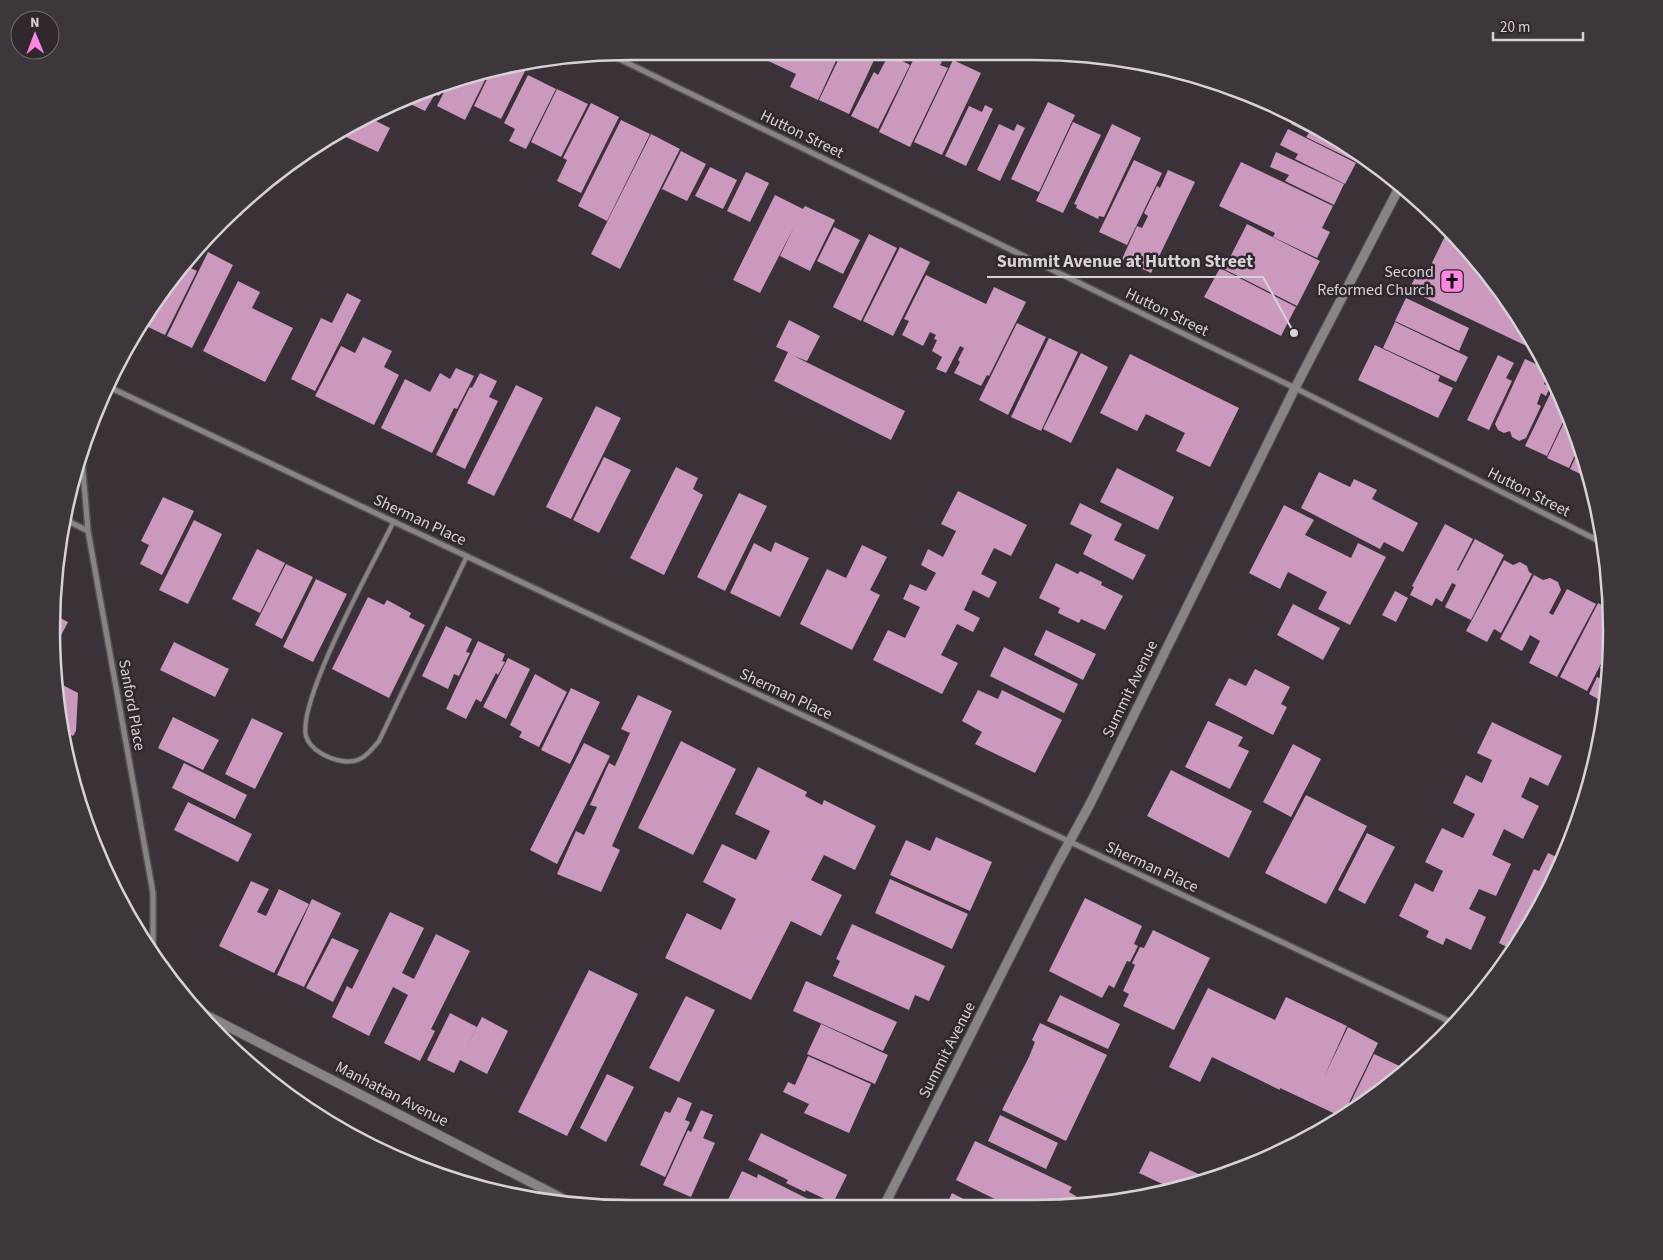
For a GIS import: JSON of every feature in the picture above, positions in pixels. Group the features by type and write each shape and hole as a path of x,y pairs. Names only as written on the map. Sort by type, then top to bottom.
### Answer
{"street":[{"name":"Hutton Street","path":"622,60 1295,388 1595,539"},
{"name":"Summit Avenue","path":"887,1200 1070,842 1295,388 1397,192"},
{"name":"Sherman Place","path":"114,389 1448,1021"},
{"name":"Sanford Place","path":"83,469 88,531 152,893 153,942"},
{"path":"70,522 88,531"},
{"name":"Manhattan Avenue","path":"214,1019 554,1195"}],"lane":[{"path":"394,521 329,650 307,712 306,735 309,741 313,747 333,760 352,762 366,755 379,741 467,556"}],"building":[{"path":"766,60 836,60 818,100 790,87 796,74"},
{"path":"838,60 874,60 849,114 819,100"},
{"path":"886,60 900,60 910,65 878,129 851,116 874,72 878,75"},
{"path":"913,60 938,60 942,62 940,65 948,68 910,147 879,132"},
{"path":"953,60 981,73 942,155 914,142"},
{"path":"525,71 501,119 474,106 488,78"},
{"path":"528,75 556,89 526,149 509,141 515,129 504,123"},
{"path":"486,78 465,120 437,106 445,91"},
{"path":"557,89 588,104 561,157 531,142"},
{"path":"435,95 425,111 410,104"},
{"path":"1048,102 1075,115 1039,192 1011,179"},
{"path":"591,103 619,117 581,193 557,181 567,160 563,158"},
{"path":"985,105 993,109 966,166 945,156 969,106 982,112"},
{"path":"621,120 650,134 607,221 578,206"},
{"path":"375,121 390,128 378,152 346,137"},
{"path":"1073,122 1101,135 1063,213 1036,201"},
{"path":"1292,122 1318,136 1357,162 1306,137 1309,133 1291,124"},
{"path":"999,124 1014,131 1017,124 1025,128 1000,181 977,170"},
{"path":"1112,124 1141,138 1104,217 1099,216 1098,219 1076,208 1077,205 1074,204"},
{"path":"1288,129 1356,163 1345,184 1295,159 1298,154 1280,145"},
{"path":"651,134 680,149 620,269 591,254"},
{"path":"681,151 706,164 687,201 662,189"},
{"path":"1276,152 1344,184 1334,205 1285,181 1289,175 1270,167"},
{"path":"1134,160 1162,173 1127,245 1099,232"},
{"path":"1241,162 1333,206 1322,228 1330,232 1317,258 1273,237 1275,233 1219,206"},
{"path":"710,167 737,180 723,209 695,196"},
{"path":"1168,170 1195,182 1151,273 1122,259 1137,226 1142,228 1148,216 1144,213 1157,186 1160,188"},
{"path":"746,172 769,183 750,222 727,211"},
{"path":"775,195 803,209 805,206 835,220 810,271 780,256 794,227 760,293 733,280"},
{"path":"1247,224 1320,261 1297,306 1224,269"},
{"path":"834,227 860,240 843,274 817,261"},
{"path":"869,234 897,248 861,321 833,307"},
{"name":"Second Reformed Church","path":"1445,236 1485,283 1528,347 1409,290 1419,269 1427,273"},
{"path":"900,247 930,262 893,336 863,321"},
{"path":"208,252 233,265 192,348 167,336"},
{"path":"190,268 197,271 165,335 147,327"},
{"path":"1220,268 1296,307 1281,336 1204,297"},
{"path":"926,275 986,304 994,287 1026,302 989,376 987,375 981,386 954,373 964,348 960,346 946,373 936,369 942,357 932,351 937,340 934,339 936,335 930,332 923,346 902,335 909,321 904,319"},
{"path":"238,281 260,292 252,308 293,328 265,382 203,351"},
{"path":"347,293 361,300 315,391 291,379 321,318 332,323"},
{"path":"1406,298 1469,328 1459,351 1395,321"},
{"path":"789,320 820,336 807,361 794,356 905,411 891,440 774,381 788,352 776,347"},
{"path":"1395,322 1468,357 1456,382 1383,348"},
{"path":"1017,323 1046,337 1008,415 979,400"},
{"path":"363,337 392,351 384,367 399,375 374,425 315,396 341,346 355,353"},
{"path":"1049,338 1078,352 1041,431 1011,417"},
{"path":"1375,345 1440,376 1438,381 1453,388 1438,418 1358,380"},
{"path":"1081,353 1108,367 1071,443 1043,429"},
{"path":"1130,354 1239,408 1210,467 1176,451 1185,433 1146,414 1137,431 1100,413"},
{"path":"1498,355 1514,363 1506,378 1512,381 1489,430 1467,420"},
{"path":"1525,359 1537,364 1546,381 1544,384 1549,389 1546,396 1541,393 1537,404 1541,406 1526,438 1519,441 1512,437 1510,431 1504,433 1498,430 1495,424"},
{"path":"456,368 474,376 457,409 454,408 432,453 381,428 405,379 430,392 440,373 450,379"},
{"path":"480,373 497,381 489,397 498,401 465,469 436,455 470,387 472,388"},
{"path":"516,385 543,398 494,496 467,483"},
{"path":"1551,393 1563,421 1547,456 1525,446"},
{"path":"596,406 621,418 571,519 546,507"},
{"path":"1564,423 1575,454 1569,468 1547,458"},
{"path":"1576,456 1582,475 1570,469"},
{"path":"604,457 631,470 599,533 573,520"},
{"path":"676,467 698,478 693,489 703,495 664,575 630,558"},
{"path":"1117,468 1174,497 1158,530 1100,502"},
{"path":"1319,472 1350,487 1354,479 1377,490 1372,499 1418,523 1403,552 1384,542 1380,549 1301,508"},
{"path":"958,491 1027,525 1011,556 994,548 981,574 997,582 989,598 973,590 964,610 980,618 973,632 957,624 941,655 958,663 942,694 873,660 888,630 905,638 920,607 903,599 910,584 926,591 936,573 921,565 928,549 943,557 956,531 941,524"},
{"path":"739,493 767,506 725,591 697,577"},
{"path":"163,497 194,511 162,575 140,564 149,545 141,541"},
{"path":"1080,503 1122,524 1114,540 1146,555 1133,580 1083,554 1092,535 1070,524"},
{"path":"1284,505 1314,520 1305,535 1351,558 1358,543 1386,557 1350,625 1318,609 1327,592 1288,572 1280,589 1249,573"},
{"path":"194,520 222,534 188,604 159,590"},
{"path":"1445,524 1473,539 1458,571 1475,539 1504,555 1471,620 1445,607 1456,585 1452,583 1442,602 1436,598 1432,606 1410,595 1414,587 1412,586"},
{"path":"775,542 809,558 780,617 730,593 754,543 771,552"},
{"path":"862,545 887,557 870,590 880,595 852,650 800,624 827,569 846,578"},
{"path":"257,549 285,563 260,613 232,599"},
{"path":"1504,560 1513,565 1520,562 1527,566 1532,574 1501,633 1494,629 1487,642 1466,631"},
{"path":"1056,563 1078,574 1080,571 1102,582 1101,585 1123,596 1105,630 1081,619 1079,623 1058,613 1060,608 1039,598"},
{"path":"286,564 313,577 282,639 255,625"},
{"path":"1534,575 1543,580 1550,578 1558,582 1561,590 1549,613 1553,615 1567,589 1596,604 1557,677 1529,663 1540,641 1530,635 1522,651 1500,639"},
{"path":"316,579 347,594 313,662 283,647"},
{"path":"1395,591 1408,598 1396,622 1382,615"},
{"path":"368,597 384,605 387,600 411,613 409,617 425,625 389,698 332,669"},
{"path":"1598,603 1602,605 1602,661 1587,691 1560,677"},
{"path":"1293,604 1340,628 1323,660 1277,635"},
{"path":"60,618 68,622 60,637"},
{"path":"446,626 472,639 466,652 470,653 459,676 454,674 448,689 422,676"},
{"path":"1046,630 1096,654 1083,680 1034,655"},
{"path":"478,641 505,654 502,661 505,662 498,675 496,673 481,702 476,699 466,719 446,709"},
{"path":"174,642 229,669 215,697 160,670"},
{"path":"1004,647 1078,684 1064,713 990,676"},
{"path":"508,658 530,669 506,719 483,707"},
{"path":"1255,669 1290,687 1281,704 1287,707 1273,735 1215,705 1229,678 1246,686"},
{"path":"535,674 567,692 539,747 519,737 522,732 510,725"},
{"path":"1597,677 1601,679 1599,699 1589,694"},
{"path":"63,685 78,693 76,731 73,736 70,734"},
{"path":"571,688 600,702 570,764 541,750"},
{"path":"978,690 998,699 1002,690 1062,720 1035,773 975,744 982,732 962,721"},
{"path":"638,695 672,711 612,846 620,850 601,892 557,874 576,831 584,835 597,807 590,805 609,763 615,766 630,733 621,729"},
{"path":"173,717 219,740 203,770 158,748"},
{"path":"252,718 283,733 255,789 225,774"},
{"path":"1208,721 1243,737 1238,746 1249,751 1230,789 1185,767"},
{"path":"1492,722 1562,756 1548,786 1530,777 1521,797 1539,806 1523,839 1504,829 1492,855 1511,864 1496,896 1479,889 1469,909 1486,917 1471,950 1446,938 1443,945 1426,937 1429,931 1399,916 1415,883 1433,892 1443,871 1425,862 1442,828 1463,838 1475,814 1453,803 1466,775 1482,783 1492,760 1477,753"},
{"path":"681,741 736,769 693,855 638,828"},
{"path":"584,743 610,756 557,864 530,850"},
{"path":"1293,744 1321,759 1291,817 1263,802"},
{"path":"184,763 247,795 235,819 172,788"},
{"path":"758,767 807,792 805,796 822,805 824,800 876,826 855,870 824,855 811,880 842,895 821,936 791,921 751,1000 665,958 687,913 721,930 736,899 703,882 722,844 756,860 770,831 735,814"},
{"path":"1171,770 1252,811 1229,858 1147,816"},
{"path":"1306,795 1367,826 1326,904 1265,873"},
{"path":"188,802 252,834 238,862 174,830"},
{"path":"1367,833 1395,847 1365,904 1338,890"},
{"path":"936,837 992,862 970,911 890,875 906,840 930,851"},
{"path":"1548,853 1556,857 1527,915 1507,947 1499,943 1534,869 1539,871"},
{"path":"890,879 968,914 952,949 875,913"},
{"path":"251,881 269,889 257,912 266,916 279,889 309,904 274,973 219,946"},
{"path":"1085,898 1142,926 1134,944 1138,946 1130,962 1127,961 1114,988 1109,985 1102,998 1049,971"},
{"path":"312,899 341,913 304,987 277,975"},
{"path":"390,912 424,928 402,973 414,979 436,934 470,951 431,1029 435,1031 420,1061 384,1043 408,995 393,987 369,1036 332,1017 347,986 352,989"},
{"path":"852,924 945,966 929,1001 915,995 909,1010 833,976 840,961 836,959"},
{"path":"1153,930 1210,958 1174,1030 1123,1006 1129,994 1123,991 1135,965 1132,963 1140,947 1144,948"},
{"path":"332,938 359,950 333,1002 306,988"},
{"path":"589,970 638,994 567,1136 518,1112"},
{"path":"806,981 897,1022 883,1051 793,1011"},
{"path":"1208,988 1275,1020 1286,997 1347,1026 1324,1077 1348,1027 1378,1043 1348,1106 1335,1114 1212,1057 1200,1082 1169,1067"},
{"path":"1060,995 1120,1024 1108,1049 1047,1021"},
{"path":"686,996 715,1010 679,1082 649,1068"},
{"path":"450,1013 477,1027 463,1056 482,1017 508,1031 487,1074 460,1060 454,1073 427,1060"},
{"path":"1040,1023 1107,1055 1066,1141 1002,1110 1029,1057 1035,1042 1032,1040"},
{"path":"821,1024 888,1055 875,1084 807,1054"},
{"path":"1374,1054 1400,1066 1380,1082 1350,1104"},
{"path":"808,1056 871,1084 849,1133 804,1113 809,1104 783,1092 788,1082 795,1085"},
{"path":"607,1074 634,1087 606,1142 580,1128"},
{"path":"678,1097 692,1103 685,1120 690,1122 665,1177 640,1165 665,1111 670,1113"},
{"path":"701,1110 713,1115 703,1138 715,1143 691,1197 663,1185 688,1130 691,1132"},
{"path":"1000,1115 1058,1143 1046,1169 988,1141"},
{"path":"761,1133 847,1175 834,1200 827,1200 786,1183 788,1180 748,1160"},
{"path":"975,1141 1072,1187 1069,1192 1076,1196 1075,1198 1070,1199 997,1200 956,1180"},
{"path":"1150,1151 1200,1175 1164,1185 1139,1173"},
{"path":"742,1171 757,1178 758,1174 810,1200 728,1200"},
{"path":"952,1193 965,1200 949,1200"}],"place":[{"name":"Second Reformed Church","path":"1452,281"},
{"name":"Summit Avenue at Hutton Street","path":"1294,333"}]}
